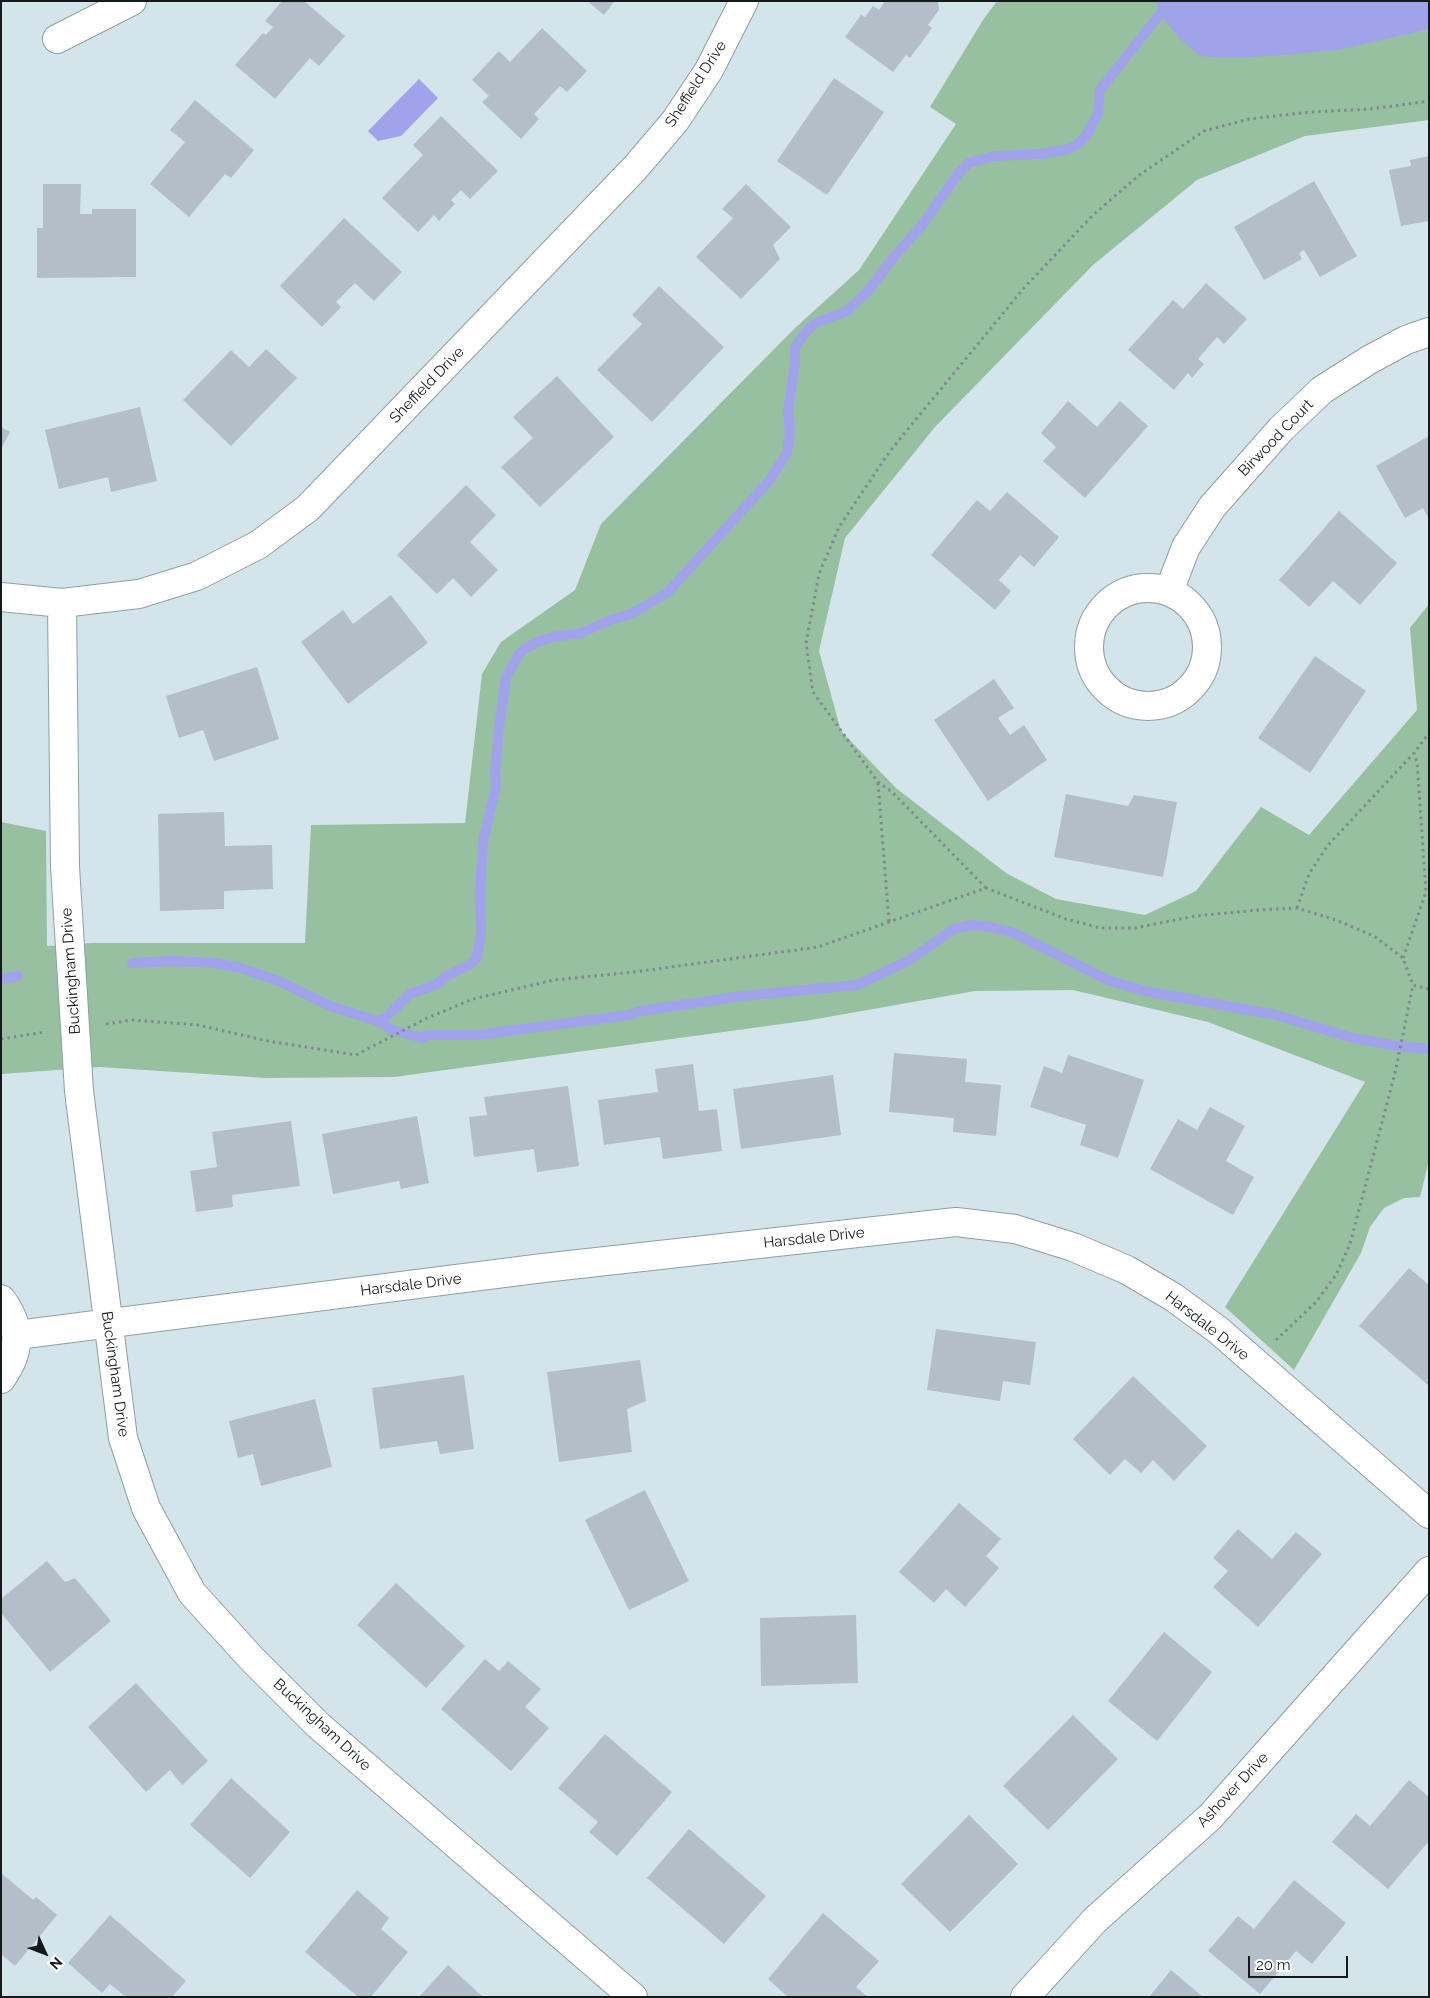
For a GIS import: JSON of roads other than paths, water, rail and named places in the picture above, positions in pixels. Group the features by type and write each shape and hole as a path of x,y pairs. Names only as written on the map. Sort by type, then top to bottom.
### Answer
{"street":[{"path":"57,39 132,1"},
{"name":"Sheffield Drive","path":"1,597 62,603 139,594 197,576 258,545 308,508 635,168 675,121 709,70 744,1"},
{"name":"Birwood Court","path":"1169,592 1186,547 1212,507 1280,429 1322,390 1376,356 1406,340 1429,332"},
{"path":"1145,588 1169,592 1188,604 1202,622 1208,645 1203,668 1191,688 1172,701 1150,707 1126,703 1107,691 1094,672 1088,649 1092,626 1104,607 1123,593 1145,588"},
{"name":"Buckingham Drive","path":"62,603 65,867 79,1091 123,1438 146,1508 192,1593 251,1658 318,1725 632,1997"},
{"name":"Harsdale Drive","path":"17,1335 543,1268 956,1222 1016,1229 1073,1246 1127,1270 1173,1297 1218,1330 1429,1514"},
{"path":"1,1299 11,1312 17,1335 14,1358 1,1379"},
{"name":"Ashover Drive","path":"1025,1997 1095,1920 1210,1817 1429,1571"}],"water":[{"path":"1156,1 1429,1 1429,29 1338,50 1226,58 1200,56 1179,38 1160,14"},
{"path":"419,79 438,98 401,136 378,141 368,131"}],"waterway":[{"path":"378,1021 385,1018 410,994 437,984 447,976 469,965 477,958 481,932 480,893 483,842 496,786 495,773 499,727 506,677 518,656 523,650 537,642 553,637 581,633 613,619 631,614 667,593 769,481 787,453 790,432 788,410 795,362 795,347 804,334 815,323 847,311 868,291 892,259 922,225 958,174 969,163 994,156 1041,154 1069,149 1078,144 1087,135 1098,113 1100,90 1160,14"},
{"path":"132,963 174,961 214,963 241,968 281,982 330,1006 381,1022 392,1030 423,1038 427,1035 477,1035 629,1015 641,1011 742,996 857,985 908,961 954,929 974,925 1014,933 1108,980 1145,991 1276,1015 1349,1037 1396,1046 1429,1049"},
{"path":"1,979 18,976"}]}
